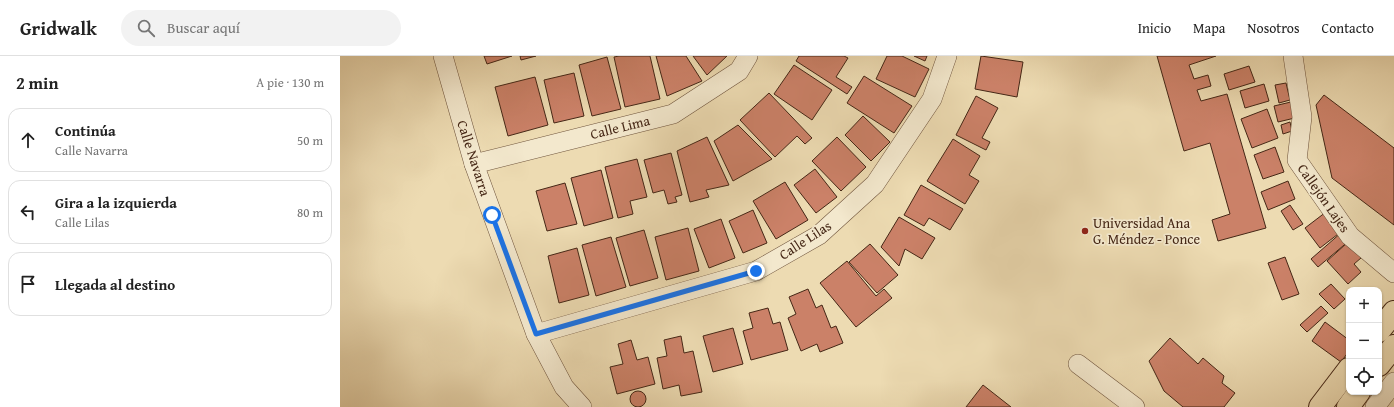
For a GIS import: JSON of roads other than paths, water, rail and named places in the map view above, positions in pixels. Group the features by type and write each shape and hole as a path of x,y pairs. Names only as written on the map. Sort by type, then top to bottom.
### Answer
{"main road":[{"path":"1382,327 1394,312"},
{"path":"1382,362 1394,346"},
{"path":"1320,407 1346,373"},
{"path":"1348,407 1357,395"}],"street":[{"name":"Calle Navarra","path":"443,56 474,164 536,334 564,387 582,407"},
{"name":"Calle Lima","path":"474,164 673,114 740,71 748,56"},
{"name":"Calle Lilas","path":"536,334 756,271 819,235 875,184 932,99 946,56"},
{"name":"Callejón Lajes","path":"1293,56 1302,117 1297,160 1350,236 1394,273"},
{"path":"1078,364 1136,407"},
{"path":"1375,407 1394,382"}],"place":[{"name":"Universidad Ana G. Méndez - Ponce","path":"1085,231"}]}
